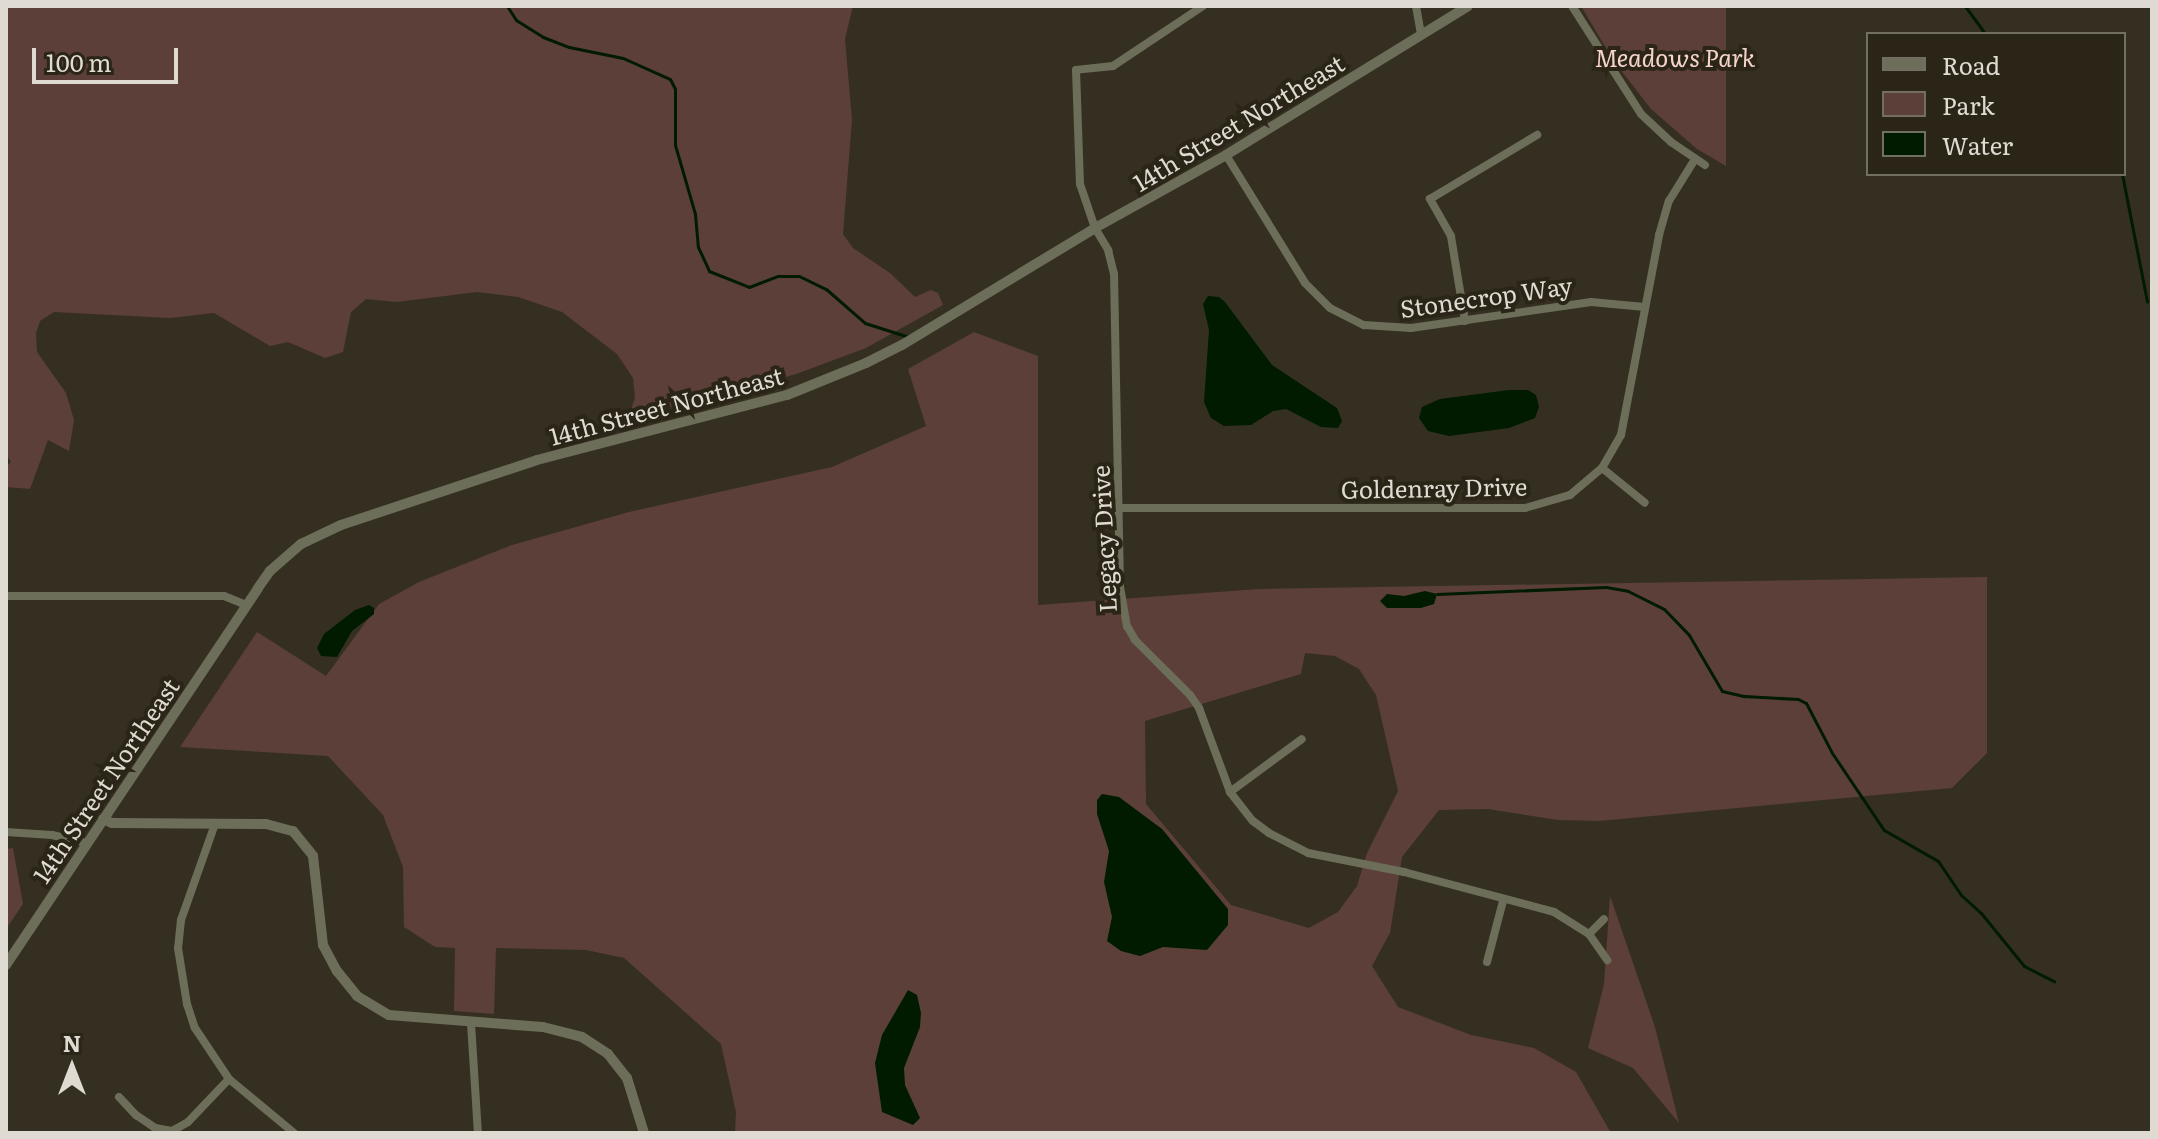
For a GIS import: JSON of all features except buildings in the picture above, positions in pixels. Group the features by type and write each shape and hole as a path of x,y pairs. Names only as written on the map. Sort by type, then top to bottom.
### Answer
{"street":[{"name":"Legacy Drive","path":"1203,6 1113,66 1076,70 1078,172 1095,228 1108,250 1114,274 1120,587 1127,626 1135,640 1199,708 1230,792 1253,821 1293,847 1326,857 1404,872 1503,901 1554,912 1589,934 1607,960"},
{"path":"1416,6 1421,35"},
{"name":"14th Street Northeast","path":"6,965 246,605 270,571 301,544 321,534 537,460 817,385 902,345 1095,228 1226,155 1468,6"},
{"path":"1572,6 1641,114 1705,165"},
{"path":"1465,321 1451,236 1430,199 1537,135"},
{"name":"Stonecrop Way","path":"1226,155 1305,283 1330,308 1364,325 1385,329 1465,321 1591,302 1645,307"},
{"name":"Goldenray Drive","path":"1120,508 1525,508 1570,495 1602,468 1621,435 1664,215 1695,159"},
{"path":"1602,468 1645,503"},
{"path":"6,596 224,596 246,605"},
{"path":"1230,792 1302,739"},
{"path":"103,819 112,823 266,824 293,831 304,842 315,866 323,945 337,971 357,996 389,1015 543,1027 596,1044 627,1078 644,1133"},
{"path":"215,824 181,920 178,948 181,976 195,1028 229,1079 294,1133"},
{"path":"6,832 52,835 87,843"},
{"path":"1487,962 1503,901"},
{"path":"1589,934 1604,919"},
{"path":"471,1023 478,1133"},
{"path":"119,1097 145,1122 172,1131 188,1122 229,1079"}],"green space":[{"path":"6,6 853,6 845,39 852,120 843,234 853,248 890,273 915,297 931,290 938,293 943,305 866,348 799,373 704,401 629,415 635,398 633,378 617,354 562,312 518,297 477,292 397,302 366,299 351,312 343,352 325,358 288,342 270,346 214,313 170,318 54,312 40,321 36,333 37,352 66,393 74,420 69,451 48,440 30,489 6,487 6,467 11,462 6,454"},
{"name":"Meadows Park","path":"1581,6 1726,6 1726,166 1697,149 1651,109 1613,60"},
{"path":"974,332 1038,356 1038,605 1259,589 1987,577 1987,753 1952,788 1599,821 1558,820 1488,809 1439,810 1402,857 1390,933 1372,966 1398,1007 1471,1035 1534,1048 1576,1072 1611,1133 735,1133 736,1112 721,1044 624,958 586,950 496,948 494,1014 454,1011 455,948 435,947 404,927 403,867 383,815 328,756 180,747 257,632 326,676 379,604 419,582 512,545 629,512 832,467 926,426 908,369","holes":["1305,653 1335,656 1359,669 1376,695 1398,791 1367,853 1357,886 1338,912 1309,928 1231,905 1146,804 1145,721 1301,674"]},
{"path":"13,848 23,904 6,929 6,849"},
{"path":"1610,896 1655,1027 1679,1123 1633,1068 1588,1048 1604,984"}],"water":[{"path":"1208,296 1219,297 1225,302 1272,365 1337,408 1342,421 1338,428 1321,427 1286,409 1273,411 1251,425 1224,426 1211,418 1204,402 1209,330 1203,304"},
{"path":"1528,390 1536,395 1539,407 1535,418 1509,428 1449,436 1428,431 1419,418 1422,407 1440,399"},
{"path":"1425,591 1437,594 1434,604 1421,608 1387,608 1380,601 1387,594 1404,596"},
{"path":"369,605 374,608 374,614 352,631 337,657 321,656 317,648 324,634 355,610"},
{"path":"1102,794 1119,797 1162,829 1228,909 1228,925 1207,950 1163,947 1140,956 1121,951 1107,941 1112,917 1104,882 1109,851 1097,814 1097,800"},
{"path":"908,990 917,995 921,1013 920,1027 904,1068 905,1085 920,1118 913,1125 882,1112 875,1063 882,1035"}],"waterway":[{"path":"507,6 516,20 543,37 569,47 623,58 670,79 675,89 675,145 695,214 698,247 709,271 749,287 778,276 799,276 826,289 865,323 909,337"},
{"path":"1965,6 1984,32"},
{"path":"2122,176 2147,302"},
{"path":"1437,594 1606,587 1628,591 1664,609 1689,635 1722,691 1744,696 1798,699 1806,703 1832,753 1884,830 1938,861 1961,895 1981,913 2024,966 2054,981"}]}
